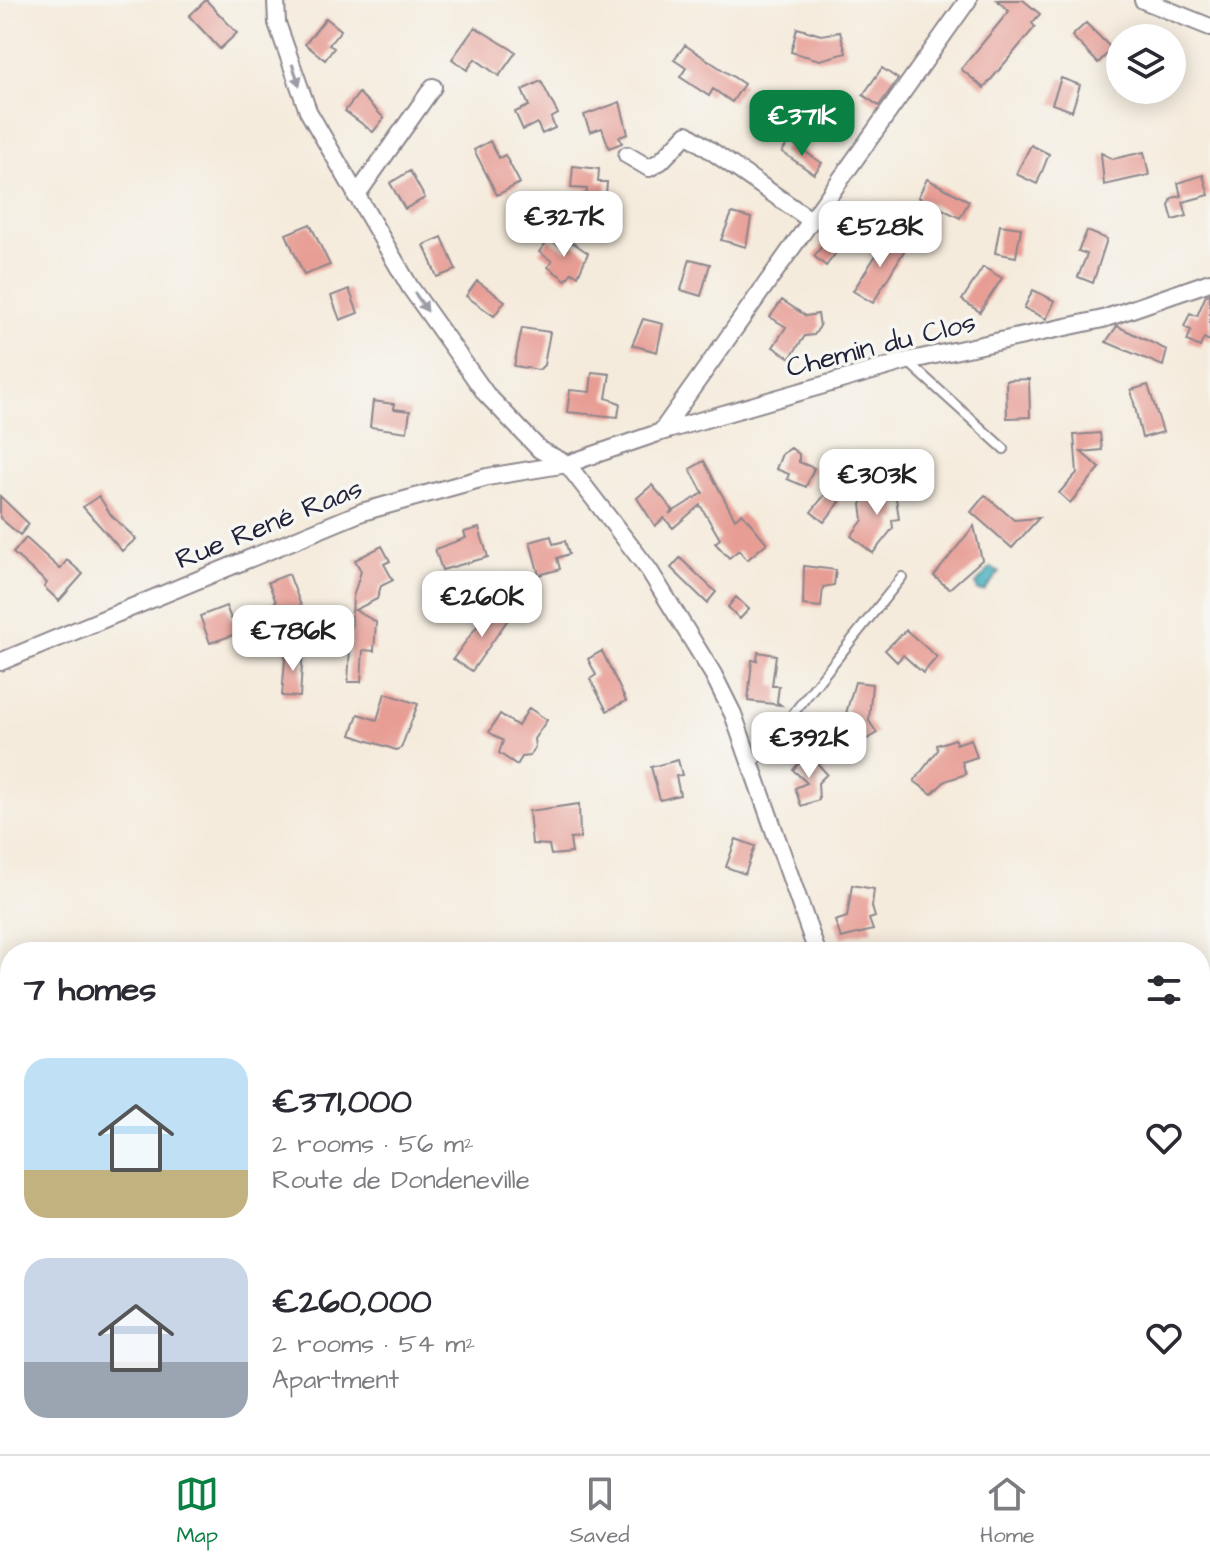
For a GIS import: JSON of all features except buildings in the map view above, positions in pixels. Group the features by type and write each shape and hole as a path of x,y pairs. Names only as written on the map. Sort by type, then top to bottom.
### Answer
{"street":[{"path":"276,0 277,23 308,111 410,287 486,394 540,450 567,464 649,570 713,674 733,714 814,942"},
{"path":"661,432 968,0"},
{"path":"1143,0 1210,27"},
{"path":"356,196 433,87"},
{"path":"627,155 649,168 661,161 687,134 812,221"},
{"name":"Chemin du Clos","path":"567,464 661,432 907,361 1103,319 1210,282"},
{"name":"Rue René Raas","path":"0,662 362,512 487,477 567,464"}],"lane":[{"path":"907,361 1004,449"},
{"path":"752,765 902,577"}],"water":[{"path":"991,567 999,573 984,591 978,591 976,584"}]}
